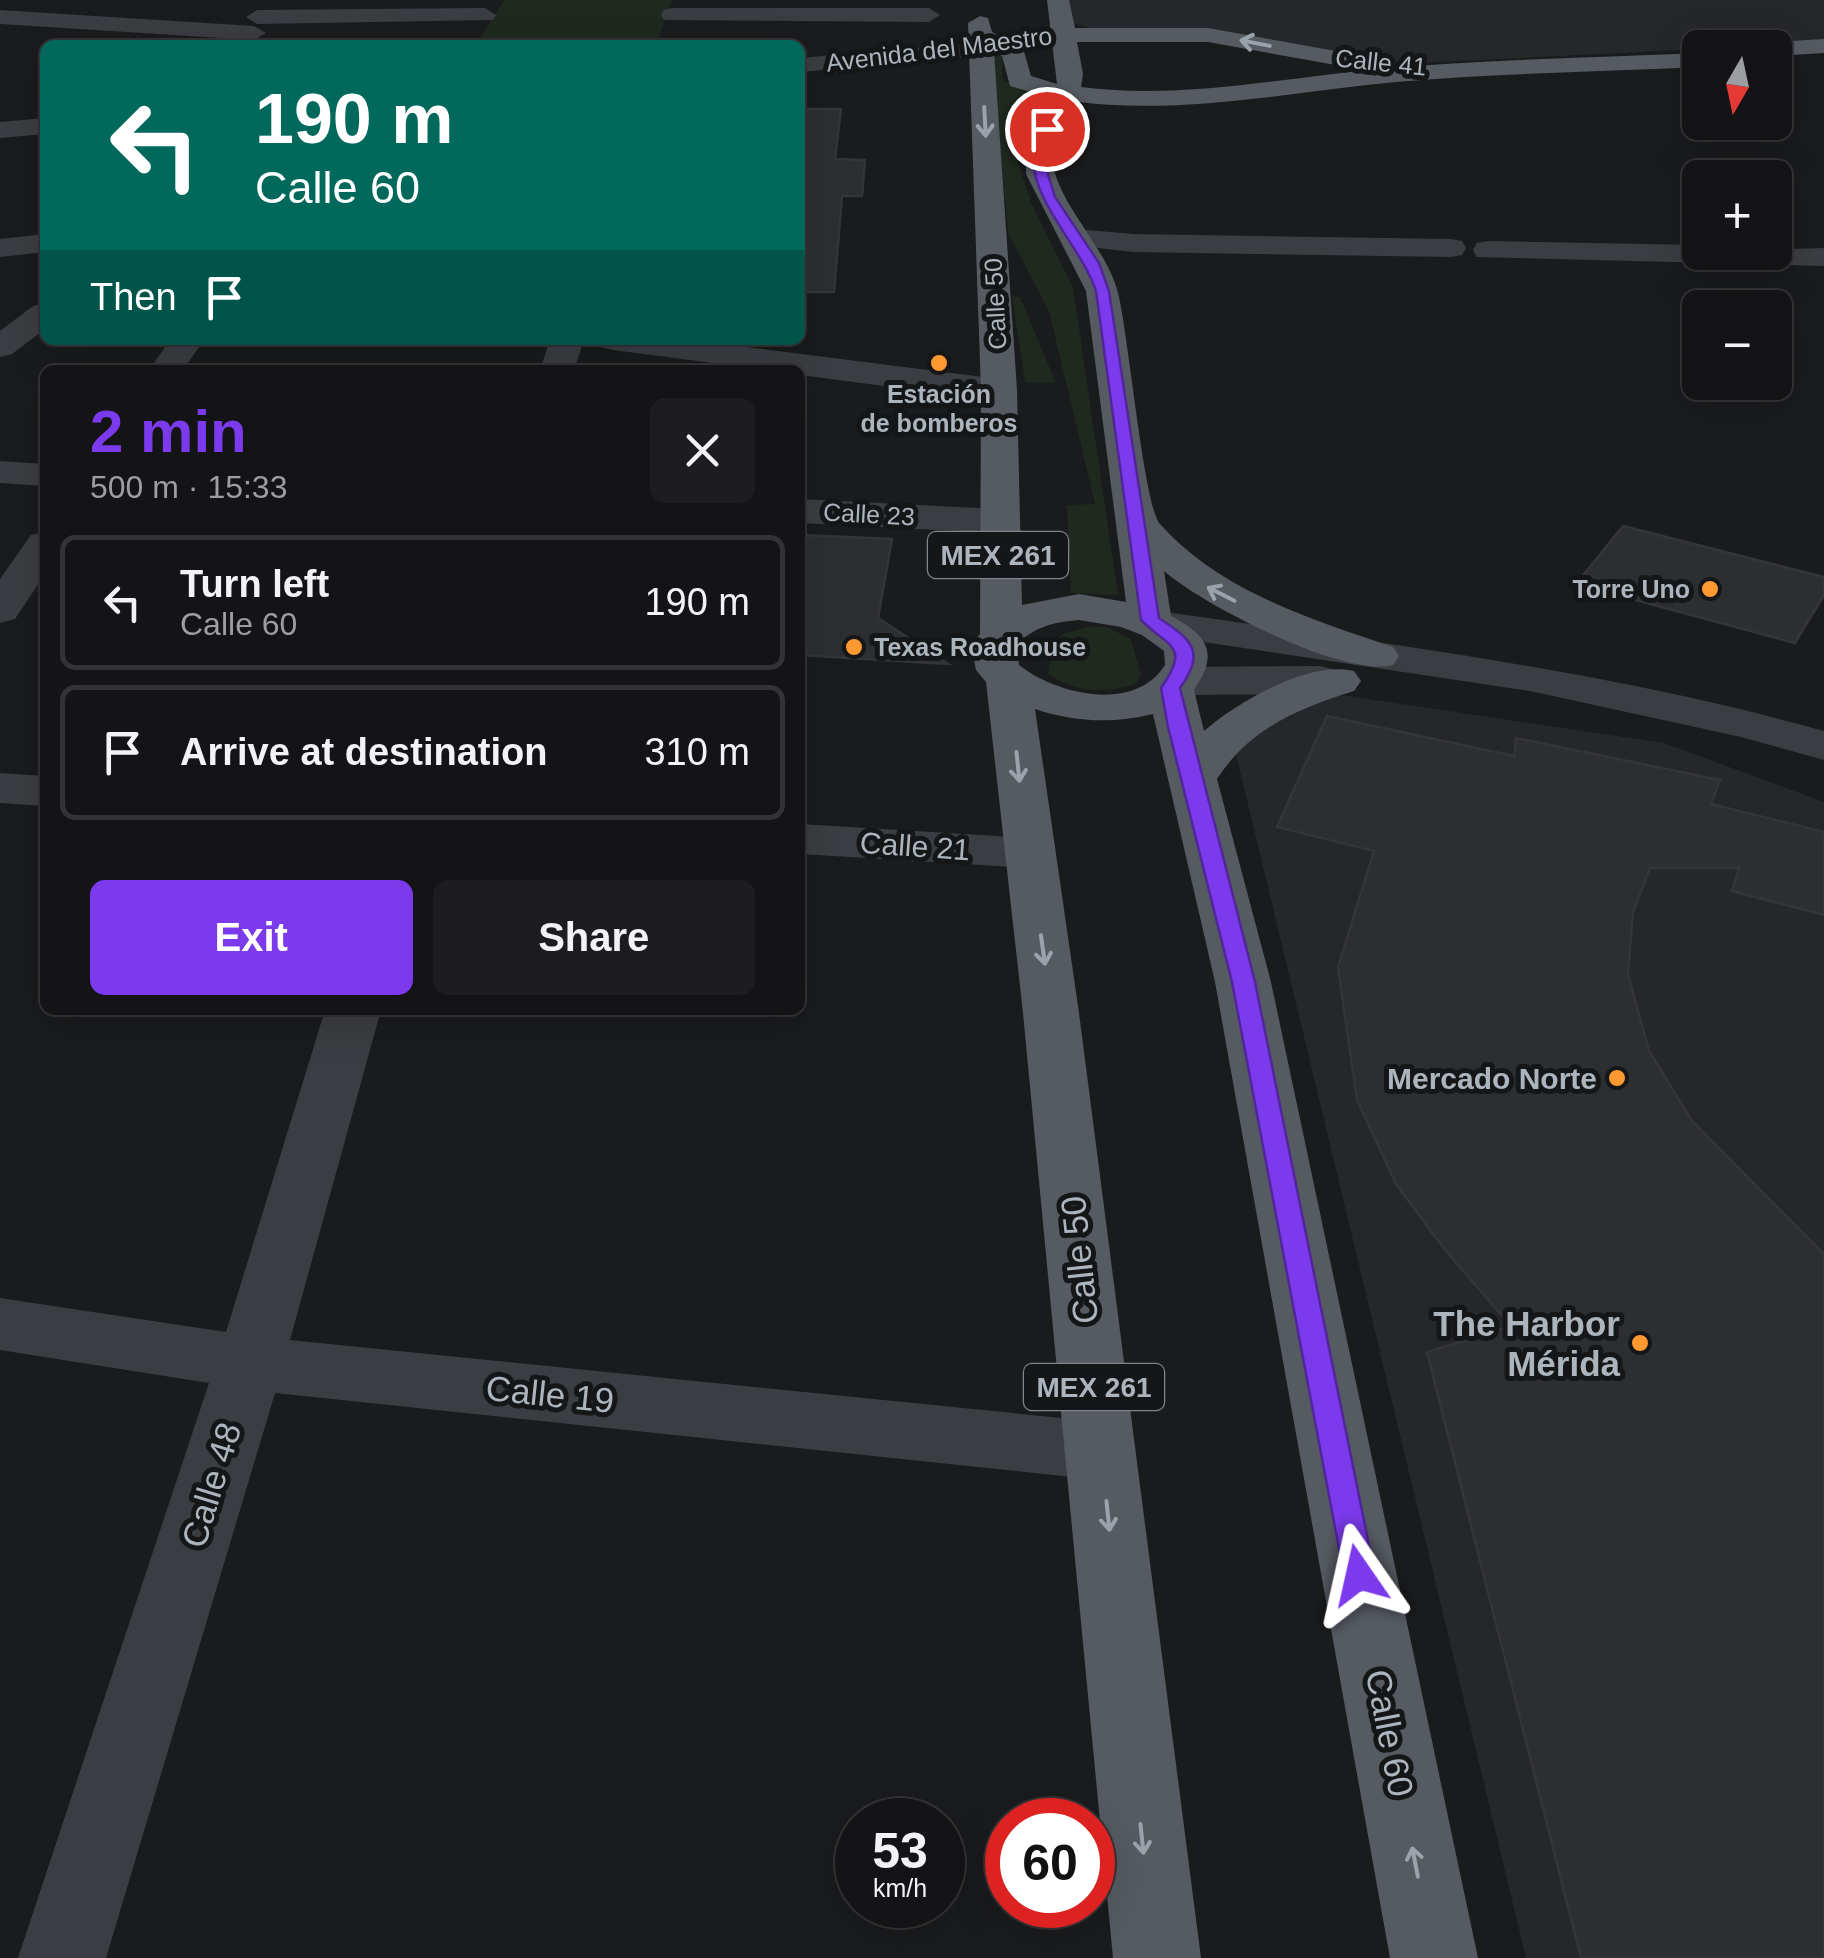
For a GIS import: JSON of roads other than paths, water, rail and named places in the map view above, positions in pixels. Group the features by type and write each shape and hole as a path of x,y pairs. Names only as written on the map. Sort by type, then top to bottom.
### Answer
{"main road":[{"name":"MEX 261","path":"979,0 987,43"},
{"name":"Calle 41","path":"1062,18 1144,33 1228,38 1378,65 1422,68 1682,57"},
{"path":"1001,633 1034,614 1079,607 1116,610 1154,622 1135,522 1102,291 1093,263 1049,197 1038,158 1056,99 1068,92 1071,74 1062,18"},
{"name":"Calle 41","path":"987,43 1014,53 1019,82 1112,96 1215,95 1362,78 1682,57"},
{"name":"Calle 50","path":"987,43 999,390 996,478 1001,633 993,658 1008,681 1030,853 1101,1451 1150,1946"},
{"path":"1792,51 1824,50"},
{"path":"1284,88 1306,74 1306,62 1296,51"},
{"path":"1068,227 1057,154 1078,109 1112,96"},
{"path":"958,384 996,478"},
{"path":"1135,522 1168,558 1212,590 1280,621 1377,656"},
{"name":"Calle 60","path":"1154,622 1175,636 1185,651 1186,666 1174,684 1192,780 1244,982 1434,1958"},
{"path":"1192,780 1211,749 1237,724 1283,698 1338,680"},
{"path":"1008,681 1044,699 1089,706 1135,702 1174,684"}],"street":[{"path":"663,38 674,7 929,18"},
{"path":"0,16 256,24 484,17"},
{"name":"Avenida del Maestro","path":"805,47 929,18 987,43"},
{"name":"Avenida del Maestro","path":"805,64 987,43 1062,18"},
{"path":"0,120 40,116"},
{"path":"0,130 40,126"},
{"path":"1068,227 1133,243 1558,262 1824,267"},
{"path":"0,248 40,244"},
{"path":"1102,291 1136,267 1183,256 1445,256"},
{"path":"1498,258 1824,256"},
{"path":"0,347 40,317"},
{"path":"652,345 999,390"},
{"path":"0,472 40,475"},
{"name":"Calle 23","path":"805,511 997,521"},
{"path":"0,610 40,551"},
{"path":"1154,622 1548,682 1750,725 1824,746"},
{"path":"1174,684 1338,680 1426,687 1551,706 1738,746 1824,772"},
{"path":"0,788 40,791"},
{"name":"Calle 21","path":"805,838 1030,853"},
{"name":"Calle 48","path":"62,1958 250,1363 351,1015"},
{"name":"Calle 19","path":"0,1324 250,1363 1101,1451"}],"place":[{"name":"Estación de bomberos","path":"939,363"},
{"name":"Torre Uno","path":"1710,589"},
{"name":"Texas Roadhouse","path":"854,647"},
{"name":"Mercado Norte","path":"1617,1078"},
{"name":"The Harbor Mérida","path":"1640,1343"}]}
